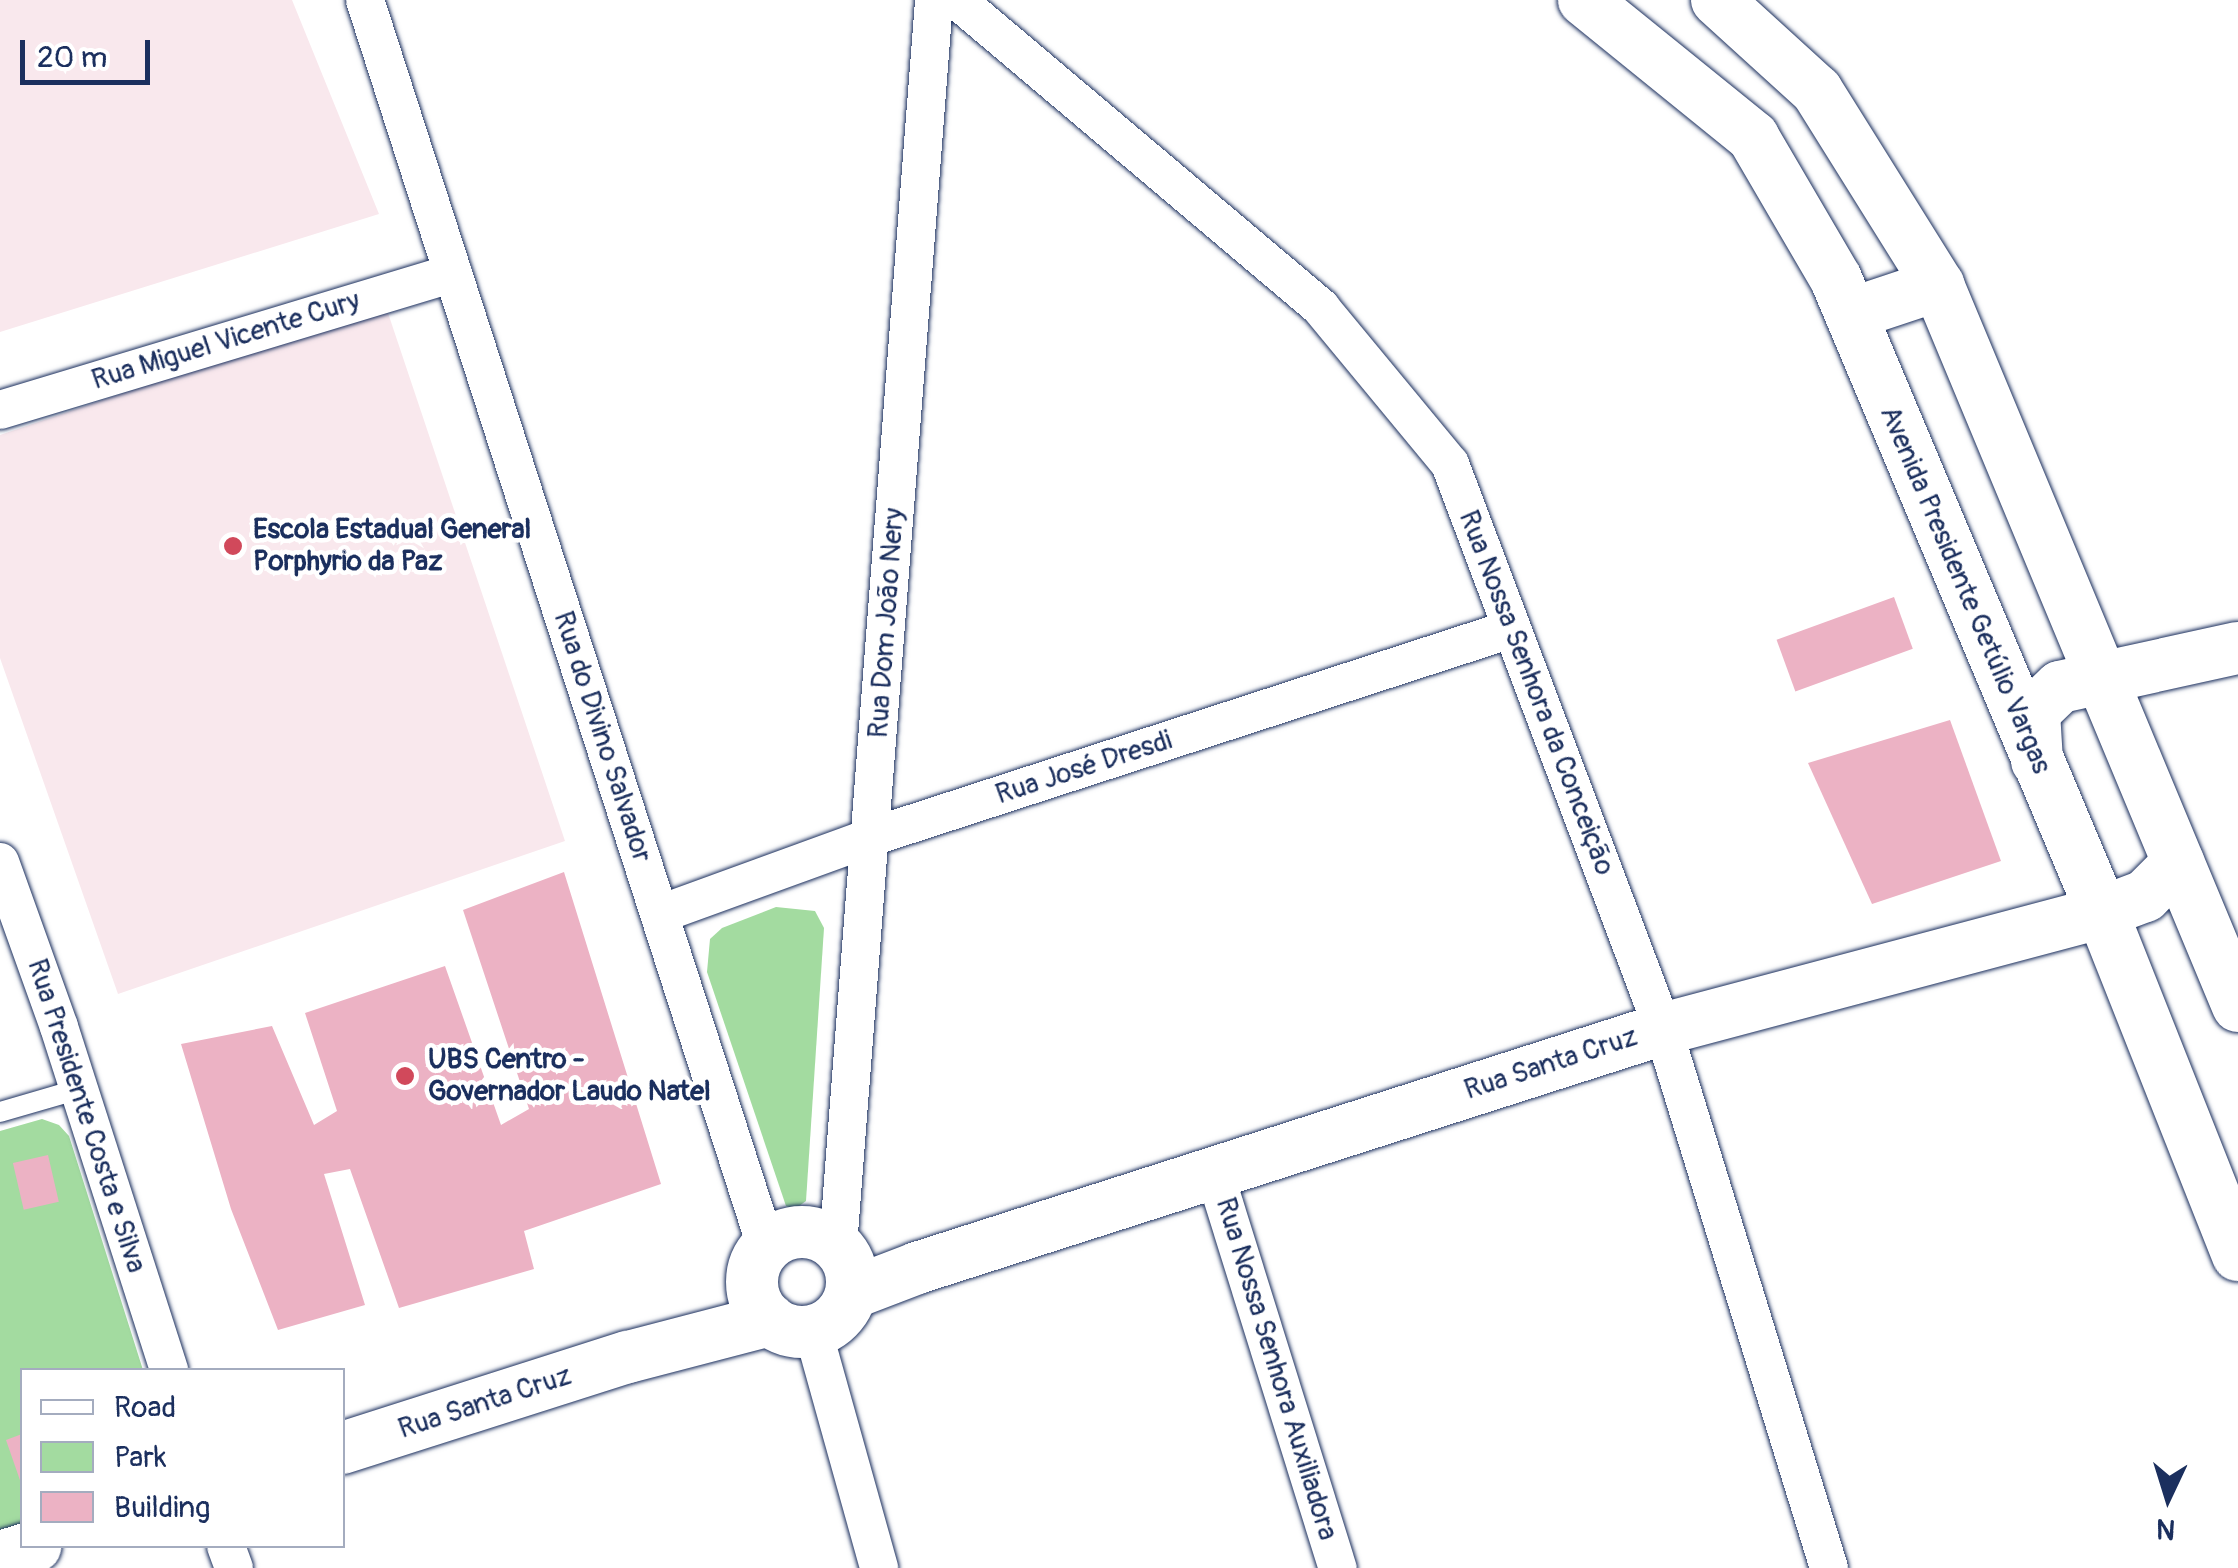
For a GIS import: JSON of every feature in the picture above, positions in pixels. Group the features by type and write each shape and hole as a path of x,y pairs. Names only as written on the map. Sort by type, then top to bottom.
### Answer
{"main road":[{"name":"Avenida Presidente Getúlio Vargas","path":"1584,0 1753,137 1836,279 2102,912 2238,1256"},
{"path":"1716,0 1817,91 1938,285 2238,1006"},
{"path":"1851,314 1938,285"},
{"path":"2037,763 2034,712 2060,686 2238,648"},
{"name":"Rua Santa Cruz","path":"345,1447 628,1357 775,1295 795,1232 826,1237 846,1266 917,1268 1663,1029 2102,912 2145,896 2178,862"},
{"path":"775,1295 834,1322 846,1266"},
{"path":"0,1557 29,1548"}],"street":[{"name":"Rua do Divino Salvador","path":"365,0 660,914 775,1295 879,1568"},
{"name":"Rua Dom João Nery","path":"846,1266 872,837 934,0"},
{"name":"Rua Nossa Senhora da Conceição","path":"957,0 1321,308 1450,464 1663,1029 1829,1568"},
{"name":"Rua Miguel Vicente Cury","path":"0,410 453,273"},
{"name":"Rua José Dresdi","path":"660,914 872,837 1510,628"},
{"name":"Rua Presidente Costa e Silva","path":"0,862 169,1368"},
{"name":"Rua Nossa Senhora Auxiliadora","path":"1214,1171 1338,1568"}],"lane":[{"path":"0,1112 79,1089"}],"shaded area":[{"path":"0,0 292,0 379,214 0,332"},
{"name":"Escola Estadual General Porphyrio da Paz","path":"385,304 565,841 118,994 0,658 0,435"}],"green space":[{"path":"776,907 815,911 824,928 806,1201 795,1209 786,1206 707,972 710,939 722,928"},
{"path":"42,1119 59,1125 69,1136 142,1368 20,1368 20,1525 0,1531 0,1131"}],"building":[{"path":"1894,597 1913,649 1795,691 1777,640"},
{"path":"1950,720 2001,861 1872,904 1808,763"},
{"name":"UBS Centro - Governador Laudo Natel","path":"564,872 661,1184 524,1231 534,1269 399,1308 350,1169 324,1174 365,1305 278,1330 231,1209 181,1044 272,1026 314,1125 337,1111 305,1013 445,966 501,1125 529,1109 463,910"},
{"path":"48,1155 59,1202 24,1210 13,1163"},
{"path":"20,1435 20,1480 6,1440"}],"place":[{"name":"Escola Estadual General Porphyrio da Paz","path":"233,546"},
{"name":"UBS Centro - Governador Laudo Natel","path":"405,1076"}]}
